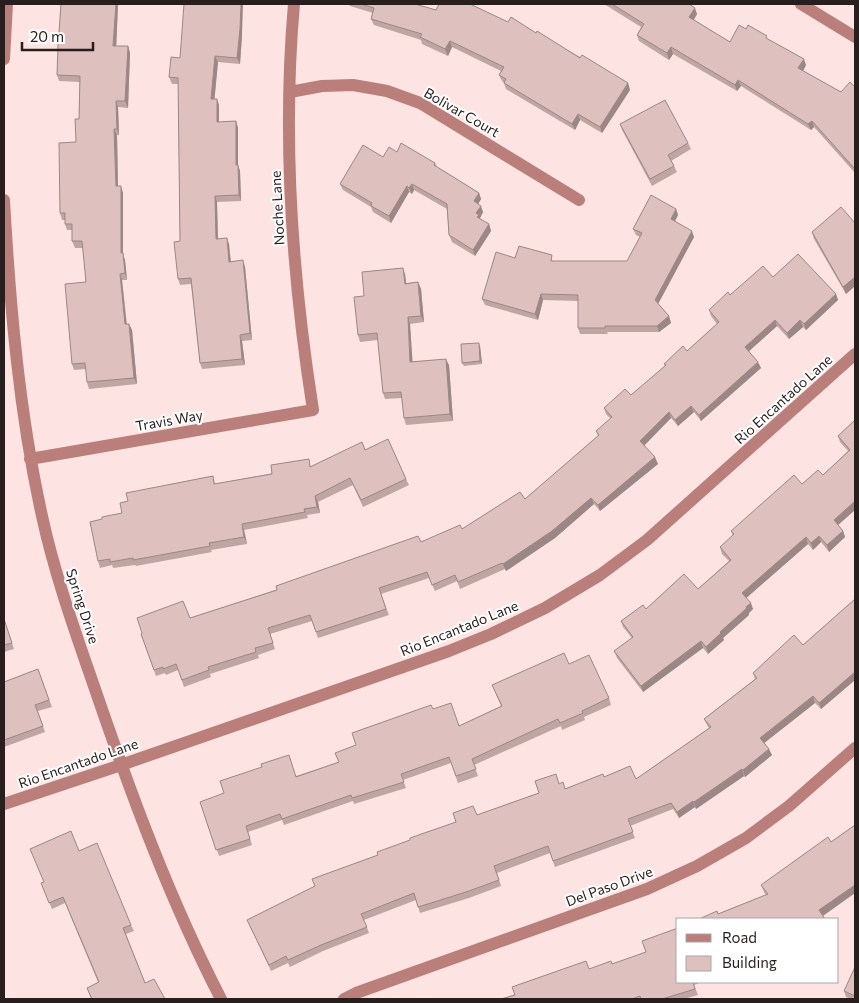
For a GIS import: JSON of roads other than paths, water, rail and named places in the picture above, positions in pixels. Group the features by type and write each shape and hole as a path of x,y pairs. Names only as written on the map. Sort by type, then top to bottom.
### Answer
{"street":[{"path":"4,59 7,4"},
{"name":"Noche Lane","path":"294,4 290,92 290,187 296,280 313,410"},
{"path":"801,4 855,37"},
{"name":"Bolivar Court","path":"290,92 322,86 353,85 388,91 420,103 579,200"},
{"name":"Spring Drive","path":"4,200 9,297 21,398 30,459 42,518 62,595 121,765 158,864 220,999"},
{"name":"Rio Encantado Lane","path":"4,804 457,647 491,634 545,608 600,575 647,540 855,354"},
{"name":"Travis Way","path":"30,459 313,410"},
{"name":"Del Paso Drive","path":"344,999 356,993 647,889 696,866 746,838 789,806 855,748"}]}
